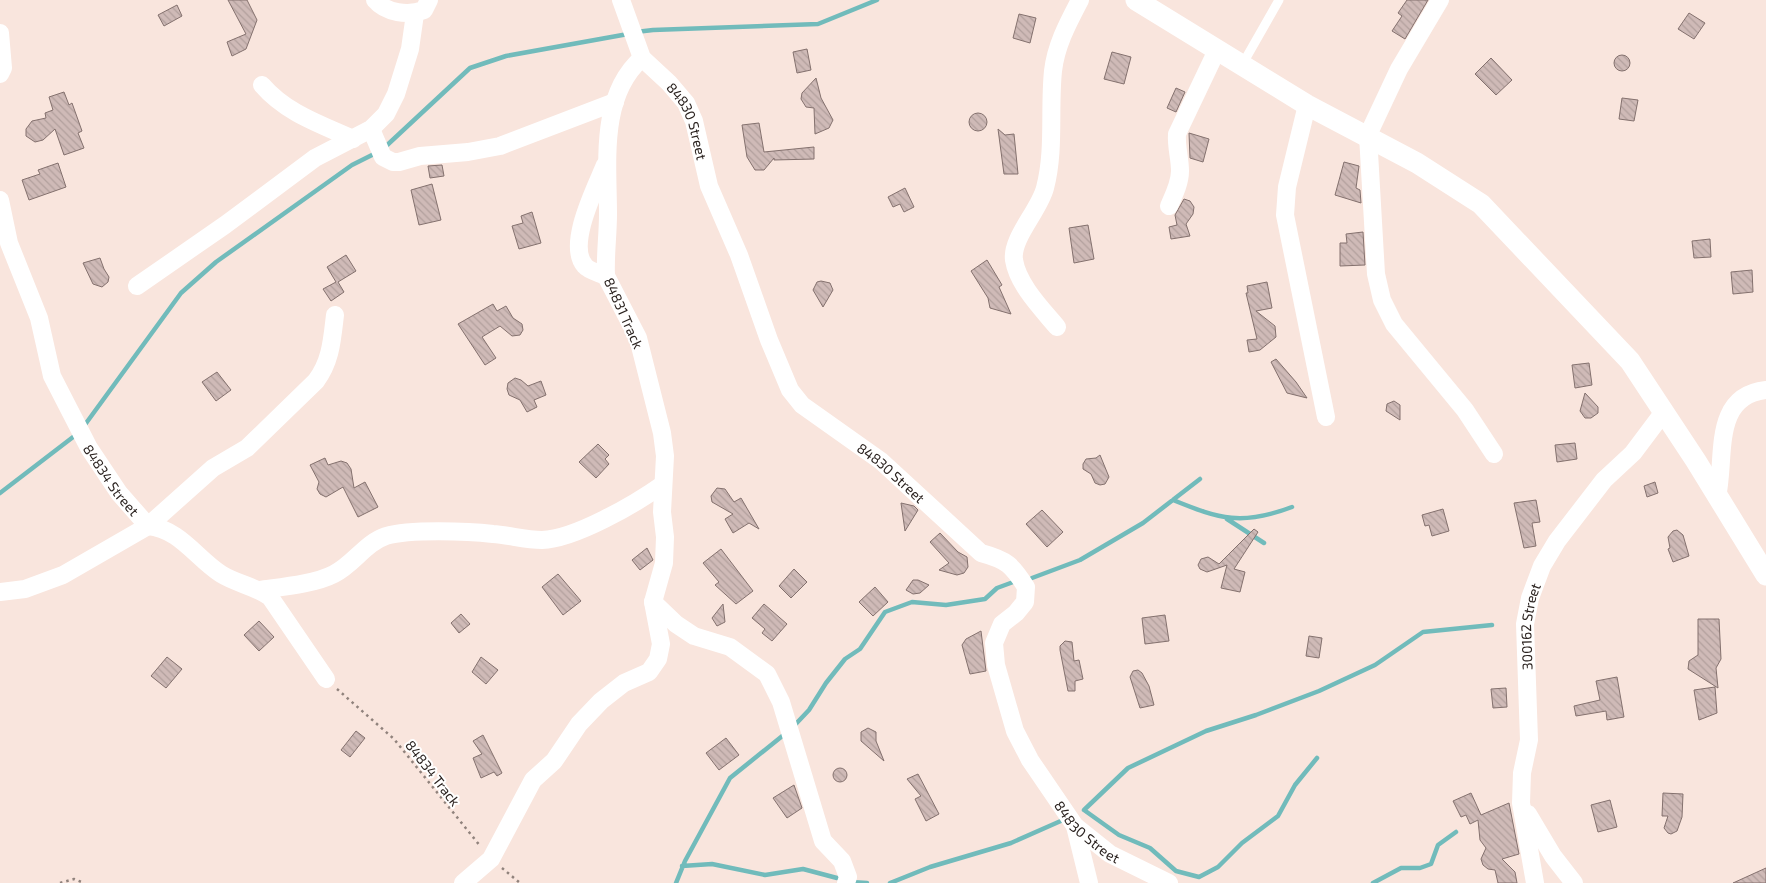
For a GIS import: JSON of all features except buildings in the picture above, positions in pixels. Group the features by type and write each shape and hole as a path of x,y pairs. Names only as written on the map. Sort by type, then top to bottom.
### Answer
{"street":[{"path":"375,0 379,4 400,13 415,14 424,10 429,0"},
{"name":"84830 Street","path":"622,0 642,58 669,83 686,103 694,121 709,186 739,255 769,340 790,390 802,405 881,461 981,553 1003,559 1026,587 1024,602 1016,614 1002,624 994,643 996,665 1015,730 1022,746 1075,826 1110,854 1168,883"},
{"path":"1057,327 1020,277 1014,261 1014,250 1018,239 1039,205 1045,188 1053,123 1053,71 1057,50 1080,0"},
{"path":"1136,0 1307,105 1368,135 1425,167 1481,204 1630,361 1766,575"},
{"path":"1440,0 1399,68 1368,135 1376,274 1382,300 1394,324 1465,410 1494,454"},
{"path":"137,286 225,225 315,158 371,129 386,114 399,88 410,49 415,14"},
{"path":"0,33 3,68 0,74"},
{"path":"1169,206 1177,189 1180,170 1176,146 1177,134 1217,50"},
{"name":"84831 Track","path":"642,58 632,66 622,81 611,120 606,162 608,196 606,276 638,338 662,433 665,456 662,485 664,563 654,602"},
{"path":"262,85 274,99 288,110 353,139"},
{"path":"371,129 384,157 393,162 399,162 420,156 468,152 500,146 615,102"},
{"path":"1307,105 1287,187 1285,215 1326,417"},
{"path":"606,162 586,208 579,237 581,260 585,267 606,276"},
{"name":"84834 Street","path":"0,200 9,243 40,318 52,376 89,448 119,493 148,526 158,527 170,532 231,580 260,590 270,598 326,679"},
{"path":"0,592 25,589 63,575 148,526 213,468 247,448 326,369 335,315"},
{"path":"1717,497 1722,476 1724,428 1730,411 1741,399 1756,391 1766,390"},
{"name":"300162 Street","path":"1535,883 1521,803 1522,773 1530,740 1525,624 1530,598 1542,566 1557,541 1604,480 1634,453 1663,413"},
{"path":"260,590 302,583 334,574 354,560 370,544 386,536 407,533 492,534 544,540 567,534 613,516 639,502 662,485"},
{"path":"654,602 676,624 694,636 730,647 767,674 781,702 823,841 842,862 848,877 846,883"},
{"path":"463,883 491,859 534,780 554,761 579,724 601,701 624,683 649,672 658,659 661,644 654,602"},
{"path":"1521,803 1553,856 1574,883"},
{"path":"1075,826 1089,883"}],"lane":[{"path":"1242,65 1279,0"}],"path":[{"name":"84834 Track","path":"326,679 394,739 431,788 491,859 520,883"},
{"path":"60,883 74,879 84,883"}],"waterway":[{"path":"636,32 818,24 877,0"},
{"path":"384,148 470,68 506,56 628,34"},
{"path":"84,426 181,293 216,262 352,165 378,152"},
{"path":"0,493 77,434"},
{"path":"1032,578 1080,560 1143,523 1200,479"},
{"path":"1173,500 1204,512 1231,518 1259,517 1292,507"},
{"path":"1227,519 1264,543"},
{"path":"792,728 809,710 826,683 845,659 860,649 885,612 912,602 946,605 985,599 997,588 1016,581"},
{"path":"1317,758 1295,785 1278,816 1242,843 1218,867 1199,877 1176,871 1150,848 1119,835 1084,810 1128,768 1206,731 1256,715 1319,691 1375,665 1423,632 1492,625"},
{"path":"676,883 685,861 730,778 786,733"},
{"path":"890,883 930,867 1011,843 1063,820"},
{"path":"1373,883 1401,868 1420,868 1431,864 1438,845 1456,832"},
{"path":"682,866 712,864 765,875 803,869 837,878"},
{"path":"851,882 867,883"}]}
